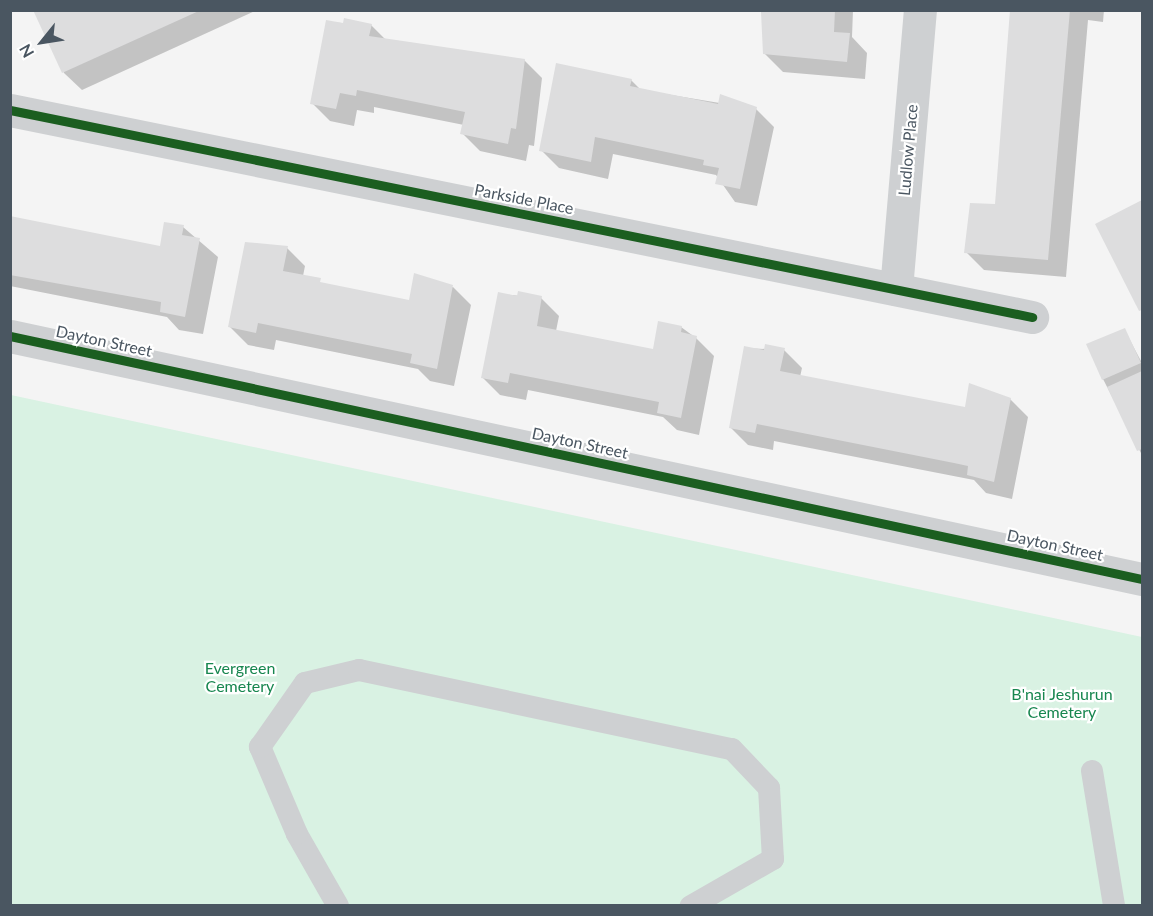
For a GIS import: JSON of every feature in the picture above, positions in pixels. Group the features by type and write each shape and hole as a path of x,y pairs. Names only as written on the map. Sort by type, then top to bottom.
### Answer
{"street":[{"name":"Ludlow Place","path":"897,289 920,10"},
{"name":"Parkside Place","path":"10,110 1032,317"},
{"name":"Dayton Street","path":"10,336 1143,579"}],"lane":[{"path":"338,906 297,834 261,747 305,683 359,670 732,749 770,788 773,859 691,906"},
{"path":"1092,771 1114,906"}],"green space":[{"name":"Evergreen Cemetery","path":"11,395 1142,637 1142,905 11,906"}],"building":[{"path":"33,10 201,10 62,73"},
{"path":"835,10 834,32 850,33 847,62 763,54 761,12"},
{"path":"1010,10 1070,10 1048,260 964,253 970,203 995,204"},
{"path":"344,18 372,24 369,36 525,59 516,129 511,128 508,144 460,134 465,112 357,90 356,96 340,93 336,109 310,104 326,20 343,23"},
{"path":"556,63 632,79 630,86 718,104 720,94 757,107 740,189 715,184 719,168 703,165 704,160 595,137 591,162 539,151"},
{"path":"1142,200 1142,310 1139,311 1095,224"},
{"path":"10,216 160,246 164,222 184,225 182,235 200,238 185,317 160,312 161,302 10,275"},
{"path":"245,242 288,246 283,271 321,278 320,282 409,300 414,273 453,285 437,369 410,363 412,354 258,323 256,333 228,327"},
{"path":"518,291 542,296 537,326 653,349 658,321 682,326 681,332 697,336 681,418 657,413 659,402 510,373 508,383 481,378 498,292 517,296"},
{"path":"1125,328 1141,363 1102,380 1086,344"},
{"path":"765,344 785,348 780,371 965,407 969,383 1011,398 994,482 967,475 968,466 954,463 757,424 755,433 729,428 744,346 764,350"},
{"path":"1142,371 1142,449 1137,451 1107,387"}],"cycle path":[{"path":"10,110 1032,317"},
{"path":"10,336 1142,579"}],"park label":[{"name":"B'nai Jeshurun Cemetery","path":"1062,703"}]}
